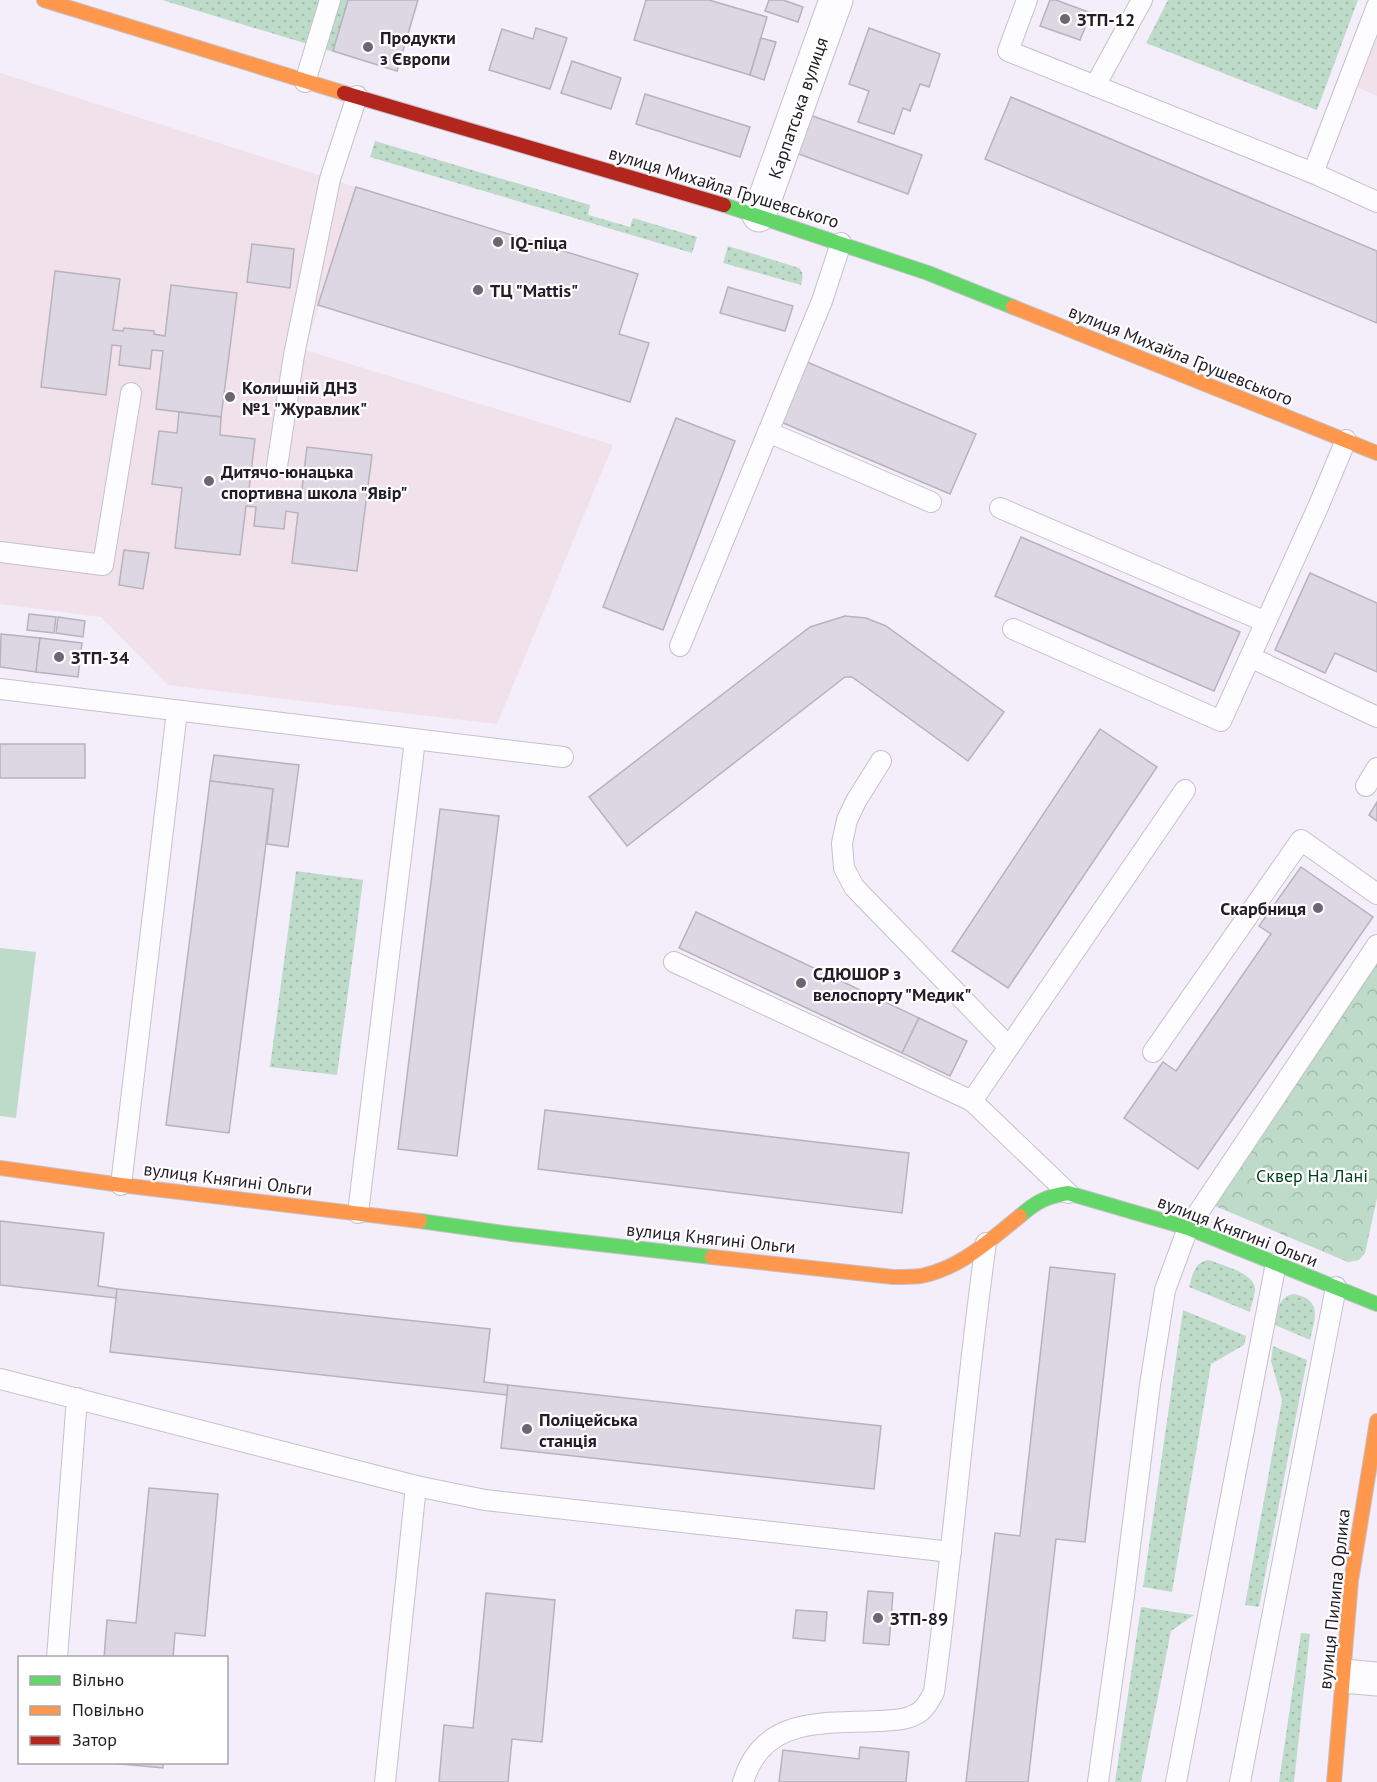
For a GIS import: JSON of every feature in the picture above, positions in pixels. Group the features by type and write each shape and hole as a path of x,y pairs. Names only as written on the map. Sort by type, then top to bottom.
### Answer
{"street":[{"name":"вулиця Михайла Грушевського","path":"44,0 306,82 759,215 928,273 1377,453"},
{"name":"Карпатська вулиця","path":"759,215 835,0"},
{"name":"вулиця Княгині Ольги","path":"0,1168 512,1234 893,1277 920,1276 949,1268 986,1244 1032,1206 1050,1196 1068,1192 1188,1228 1377,1304"},
{"name":"вулиця Пилипа Орлика","path":"1334,1782 1351,1581 1377,1421"},
{"path":"1343,1676 1377,1679"}],"lane":[{"path":"306,82 330,0"},
{"path":"1027,0 1008,51 1313,173 1377,202"},
{"path":"1095,86 1142,0"},
{"path":"1313,173 1377,6"},
{"path":"278,466 294,356 330,179 357,96"},
{"path":"681,646 822,301 841,243"},
{"path":"0,552 103,565 131,393"},
{"path":"768,432 931,502"},
{"path":"1013,629 1221,721 1347,440"},
{"path":"1000,508 1266,622"},
{"path":"1250,657 1377,717"},
{"path":"0,689 563,757"},
{"path":"121,1185 177,711"},
{"path":"358,1213 415,740"},
{"path":"881,761 847,820 842,843 844,868 854,887 1009,1047"},
{"path":"1366,786 1377,768"},
{"path":"972,1101 1185,790"},
{"path":"1153,1052 1300,840 1377,894"},
{"path":"1098,1782 1150,1385 1165,1290 1188,1228 1377,945"},
{"path":"674,962 972,1101 1068,1192"},
{"path":"743,1782 747,1769 760,1748 779,1734 802,1725 903,1720 922,1710 934,1692 951,1552 974,1323 986,1244"},
{"path":"1176,1782 1276,1263"},
{"path":"1240,1782 1336,1287"},
{"path":"0,1378 416,1486 485,1500 951,1552"},
{"path":"57,1656 77,1398"},
{"path":"385,1782 416,1486"}],"shaded area":[{"path":"1368,0 1377,0 1377,96 1339,79"},
{"name":"Колишній ДНЗ №1 \"Журавлик\"","path":"0,73 356,187 305,350 613,445 497,724 168,685 101,617 0,604"}],"green space":[{"path":"162,0 418,0 397,71"},
{"path":"1168,0 1358,0 1317,110 1146,43"},
{"path":"375,141 590,205 588,215 630,227 633,218 697,237 692,253 370,157"},
{"path":"728,246 799,268 803,276 801,285 723,263"},
{"path":"296,871 363,880 337,1075 270,1067"},
{"path":"0,948 36,952 16,1118 0,1116"},
{"name":"Сквер На Лані","path":"1377,962 1377,1198 1365,1253 1359,1260 1348,1262 1215,1206"},
{"path":"1209,1260 1244,1274 1254,1283 1255,1292 1250,1312 1189,1287 1197,1266"},
{"path":"1294,1294 1303,1297 1313,1305 1315,1317 1310,1340 1275,1325 1281,1301"},
{"path":"1183,1310 1246,1336 1244,1345 1211,1364 1172,1592 1143,1587"},
{"path":"1273,1346 1307,1360 1259,1607 1245,1605 1282,1400 1271,1361"},
{"path":"1141,1607 1194,1615 1171,1631 1141,1782 1115,1782"},
{"path":"1301,1633 1310,1634 1294,1782 1279,1782"}],"building":[{"path":"348,0 418,0 397,71 333,51"},
{"path":"646,0 709,0 767,17 750,75 634,40"},
{"path":"769,0 783,0 803,7 798,22 765,11"},
{"name":"ЗТП-12","path":"1050,0 1056,0 1091,13 1080,40 1040,26"},
{"path":"536,28 567,38 550,89 489,70 502,29 533,39"},
{"path":"869,28 940,54 929,87 920,84 910,111 903,108 894,134 858,122 869,91 849,84"},
{"path":"761,38 776,42 764,80 750,75"},
{"path":"572,61 621,78 611,109 561,93"},
{"path":"645,94 750,127 740,157 636,124"},
{"path":"1011,97 1377,251 1377,323 985,159"},
{"path":"810,115 922,155 908,194 796,153"},
{"name":"ТЦ \"Mattis\"","path":"356,187 638,274 619,334 649,343 630,402 318,305"},
{"path":"252,244 294,249 290,288 247,282"},
{"path":"55,271 120,279 113,330 123,331 124,328 154,331 154,334 165,336 171,285 237,293 221,417 156,409 163,351 152,350 150,369 119,365 121,346 112,345 106,395 41,387"},
{"path":"728,287 793,306 785,331 720,313"},
{"path":"807,362 976,434 950,494 781,422"},
{"path":"179,412 221,417 220,435 255,439 249,490 289,493 289,496 301,497 307,447 372,455 357,571 292,563 298,513 286,511 284,529 254,526 256,507 246,506 240,555 175,548 182,488 152,484 159,431 177,433"},
{"path":"676,418 735,441 663,630 603,607"},
{"path":"1021,537 1240,632 1214,691 995,596"},
{"path":"124,550 149,553 143,589 119,585"},
{"path":"1310,573 1377,603 1377,672 1335,653 1325,673 1275,650"},
{"path":"29,614 56,617 54,633 27,630"},
{"path":"845,616 866,618 886,626 1004,712 968,761 852,677 845,677 627,846 589,797 810,627"},
{"path":"58,617 85,621 83,637 56,633"},
{"path":"1,634 40,638 36,672 0,667"},
{"name":"ЗТП-34","path":"40,638 82,643 78,677 36,672"},
{"path":"1100,729 1157,767 1008,988 952,951"},
{"path":"0,744 85,744 85,778 0,778"},
{"path":"214,755 299,765 288,847 267,844 273,789 210,781"},
{"path":"210,781 273,789 229,1133 166,1125"},
{"path":"1377,802 1377,821 1369,815"},
{"path":"440,809 499,816 457,1156 398,1149"},
{"path":"1301,867 1373,917 1198,1169 1124,1118 1163,1062 1176,1071 1271,934 1259,926"},
{"path":"696,912 919,1018 902,1053 679,948"},
{"path":"919,1018 967,1041 950,1076 902,1053"},
{"path":"545,1110 909,1153 902,1213 538,1169"},
{"path":"0,1221 104,1233 98,1286 117,1289 116,1298 0,1285"},
{"path":"1050,1267 1115,1274 1085,1542 1056,1539 1028,1782 966,1782 995,1533 1020,1536"},
{"path":"117,1289 490,1329 484,1382 508,1385 507,1395 110,1352"},
{"path":"508,1385 881,1426 874,1489 501,1448"},
{"path":"149,1488 218,1494 205,1636 175,1633 173,1656 104,1656 107,1620 136,1623"},
{"name":"ЗТП-89","path":"868,1591 893,1593 889,1645 863,1643"},
{"path":"486,1593 555,1600 542,1742 512,1739 508,1782 439,1782 444,1725 473,1728"},
{"path":"796,1610 827,1612 825,1641 793,1638"},
{"path":"860,1747 909,1752 906,1782 779,1782 783,1750 859,1759"},
{"path":"120,1764 163,1764 163,1768"}],"traffic: fast":[{"path":"724,205 928,273 1013,307"},
{"path":"1020,1216 1042,1200 1068,1193 1188,1228 1377,1304"},
{"path":"420,1221 712,1257"}],"traffic: slow":[{"path":"44,0 344,93"},
{"path":"1013,307 1377,453"},
{"path":"0,1168 420,1221"},
{"path":"712,1257 893,1277 921,1276 962,1260 1020,1216"},
{"path":"1334,1782 1351,1581 1377,1421"}],"traffic: jam":[{"path":"344,93 724,205"}],"place":[{"name":"ЗТП-12","path":"1065,19"},
{"name":"Продукти з Європи","path":"368,47"},
{"name":"IQ-піца","path":"498,242"},
{"name":"ТЦ \"Mattis\"","path":"478,290"},
{"name":"Колишній ДНЗ №1 \"Журавлик\"","path":"230,397"},
{"name":"Дитячо-юнацька спортивна школа \"Явір\"","path":"209,481"},
{"name":"ЗТП-34","path":"59,657"},
{"name":"Скарбниця","path":"1318,908"},
{"name":"СДЮШОР з велоспорту \"Медик\"","path":"801,983"},
{"name":"Поліцейська станція","path":"527,1429"},
{"name":"ЗТП-89","path":"878,1618"}]}
